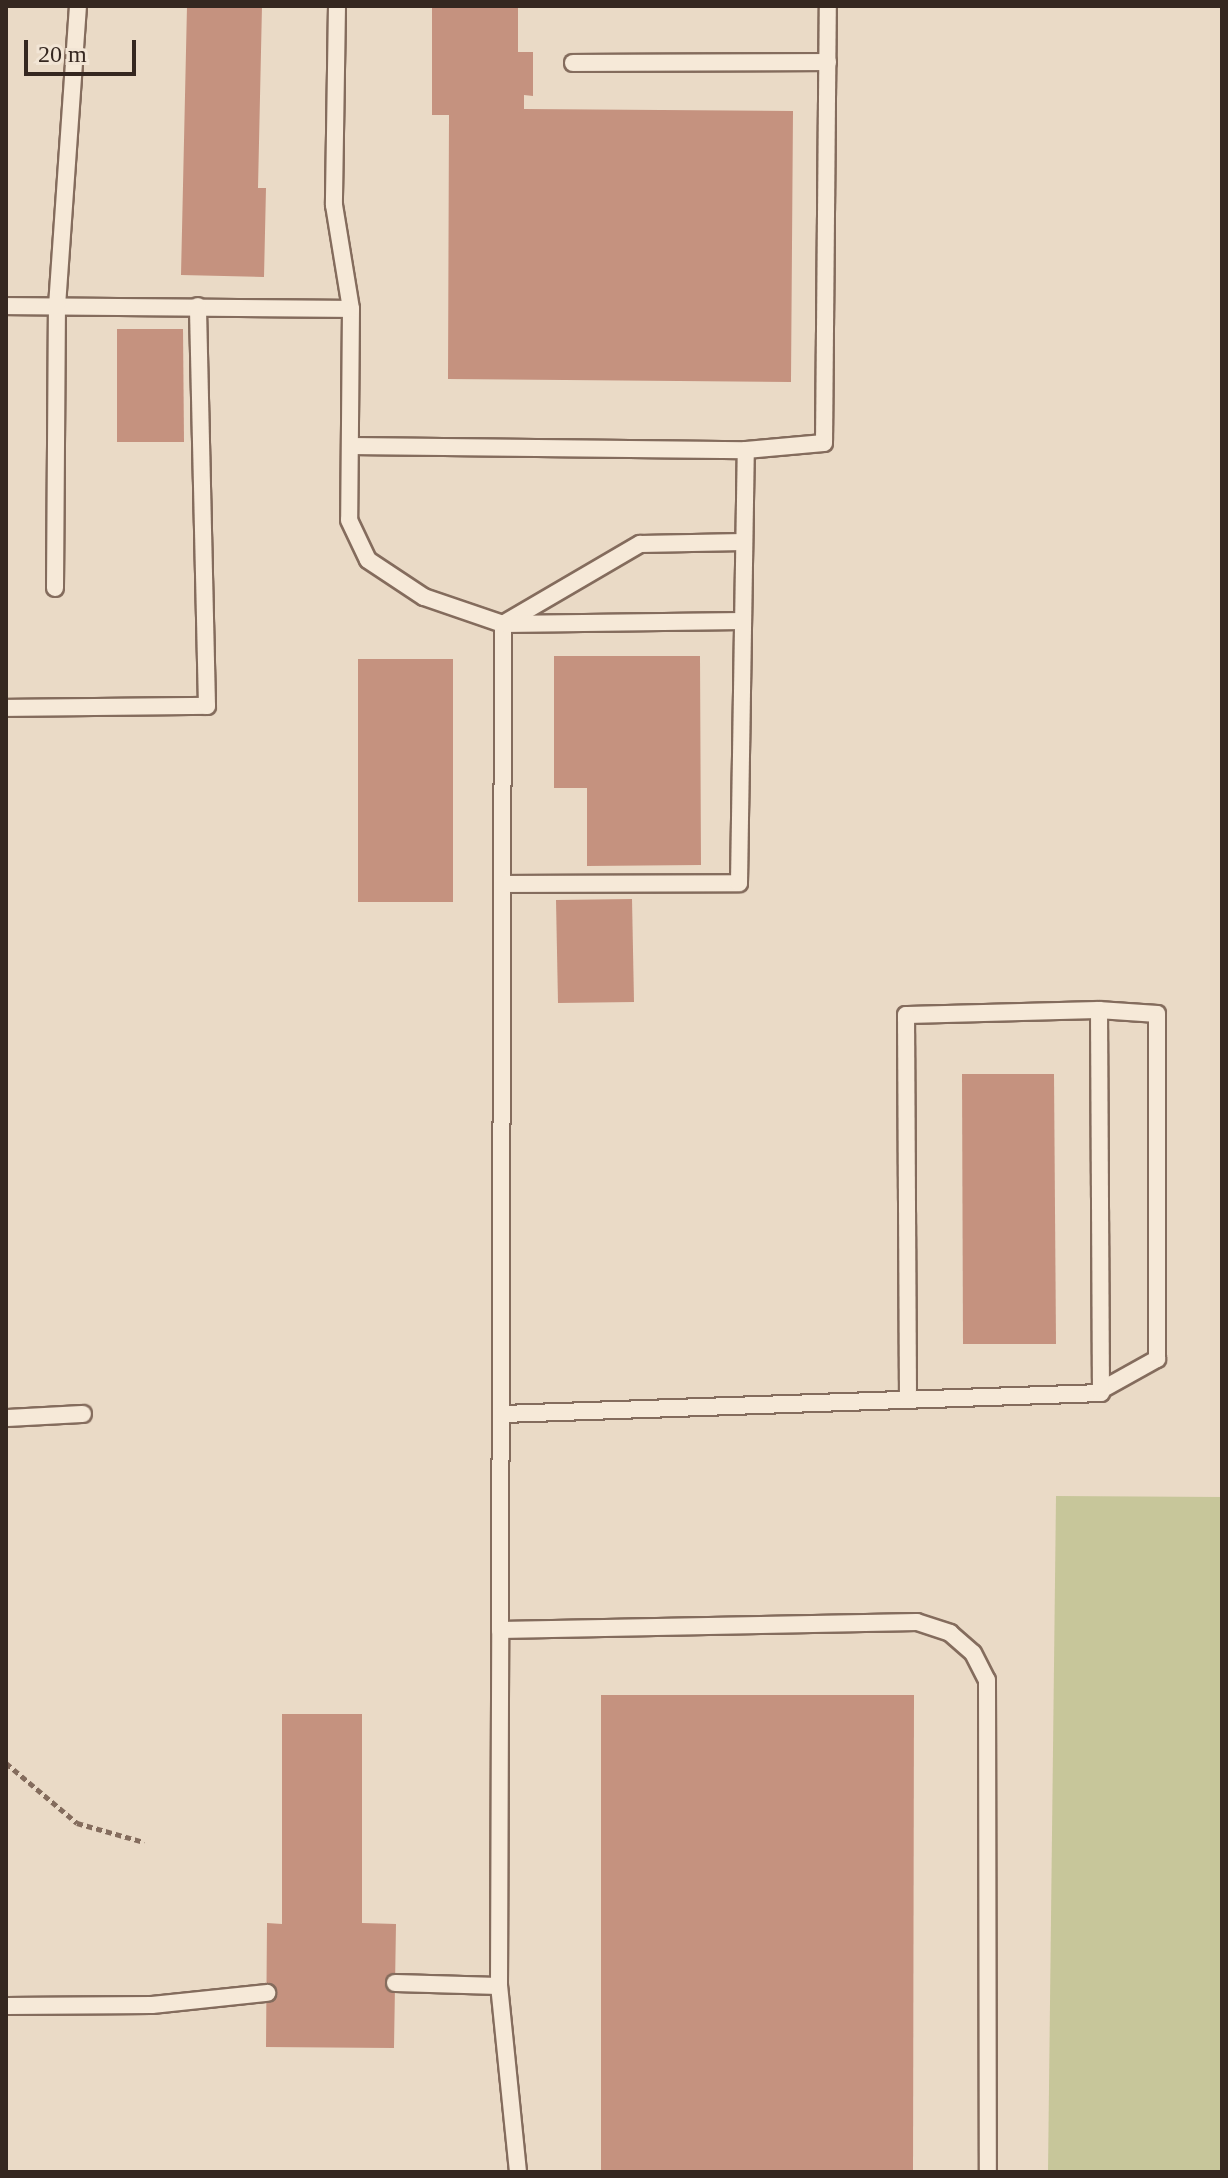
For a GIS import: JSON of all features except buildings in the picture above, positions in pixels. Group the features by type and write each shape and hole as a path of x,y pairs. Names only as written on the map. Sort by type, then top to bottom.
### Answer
{"lane":[{"path":"55,588 57,306 78,6"},
{"path":"337,6 334,205 351,309 349,520 368,560 424,597 503,624 743,621"},
{"path":"350,446 746,450 824,443 828,6"},
{"path":"573,63 828,62"},
{"path":"6,306 351,309"},
{"path":"6,708 207,706 198,306"},
{"path":"503,884 739,883 746,450"},
{"path":"503,624 640,544 744,542"},
{"path":"503,624 499,1986 518,2172"},
{"path":"503,1414 908,1400 1101,1390 1157,1359 1157,1014 1099,1010 906,1015 908,1400"},
{"path":"1099,1010 1101,1390"},
{"path":"6,1418 83,1414"},
{"path":"500,1630 917,1622 950,1633 973,1653 987,1680 989,1704 988,2172"},
{"path":"395,1983 499,1986"},
{"path":"6,2006 152,2005 267,1993"}],"path":[{"path":"6,1763 77,1823 144,1842"}],"green space":[{"path":"1056,1496 1222,1497 1222,2172 1048,2172"}]}
